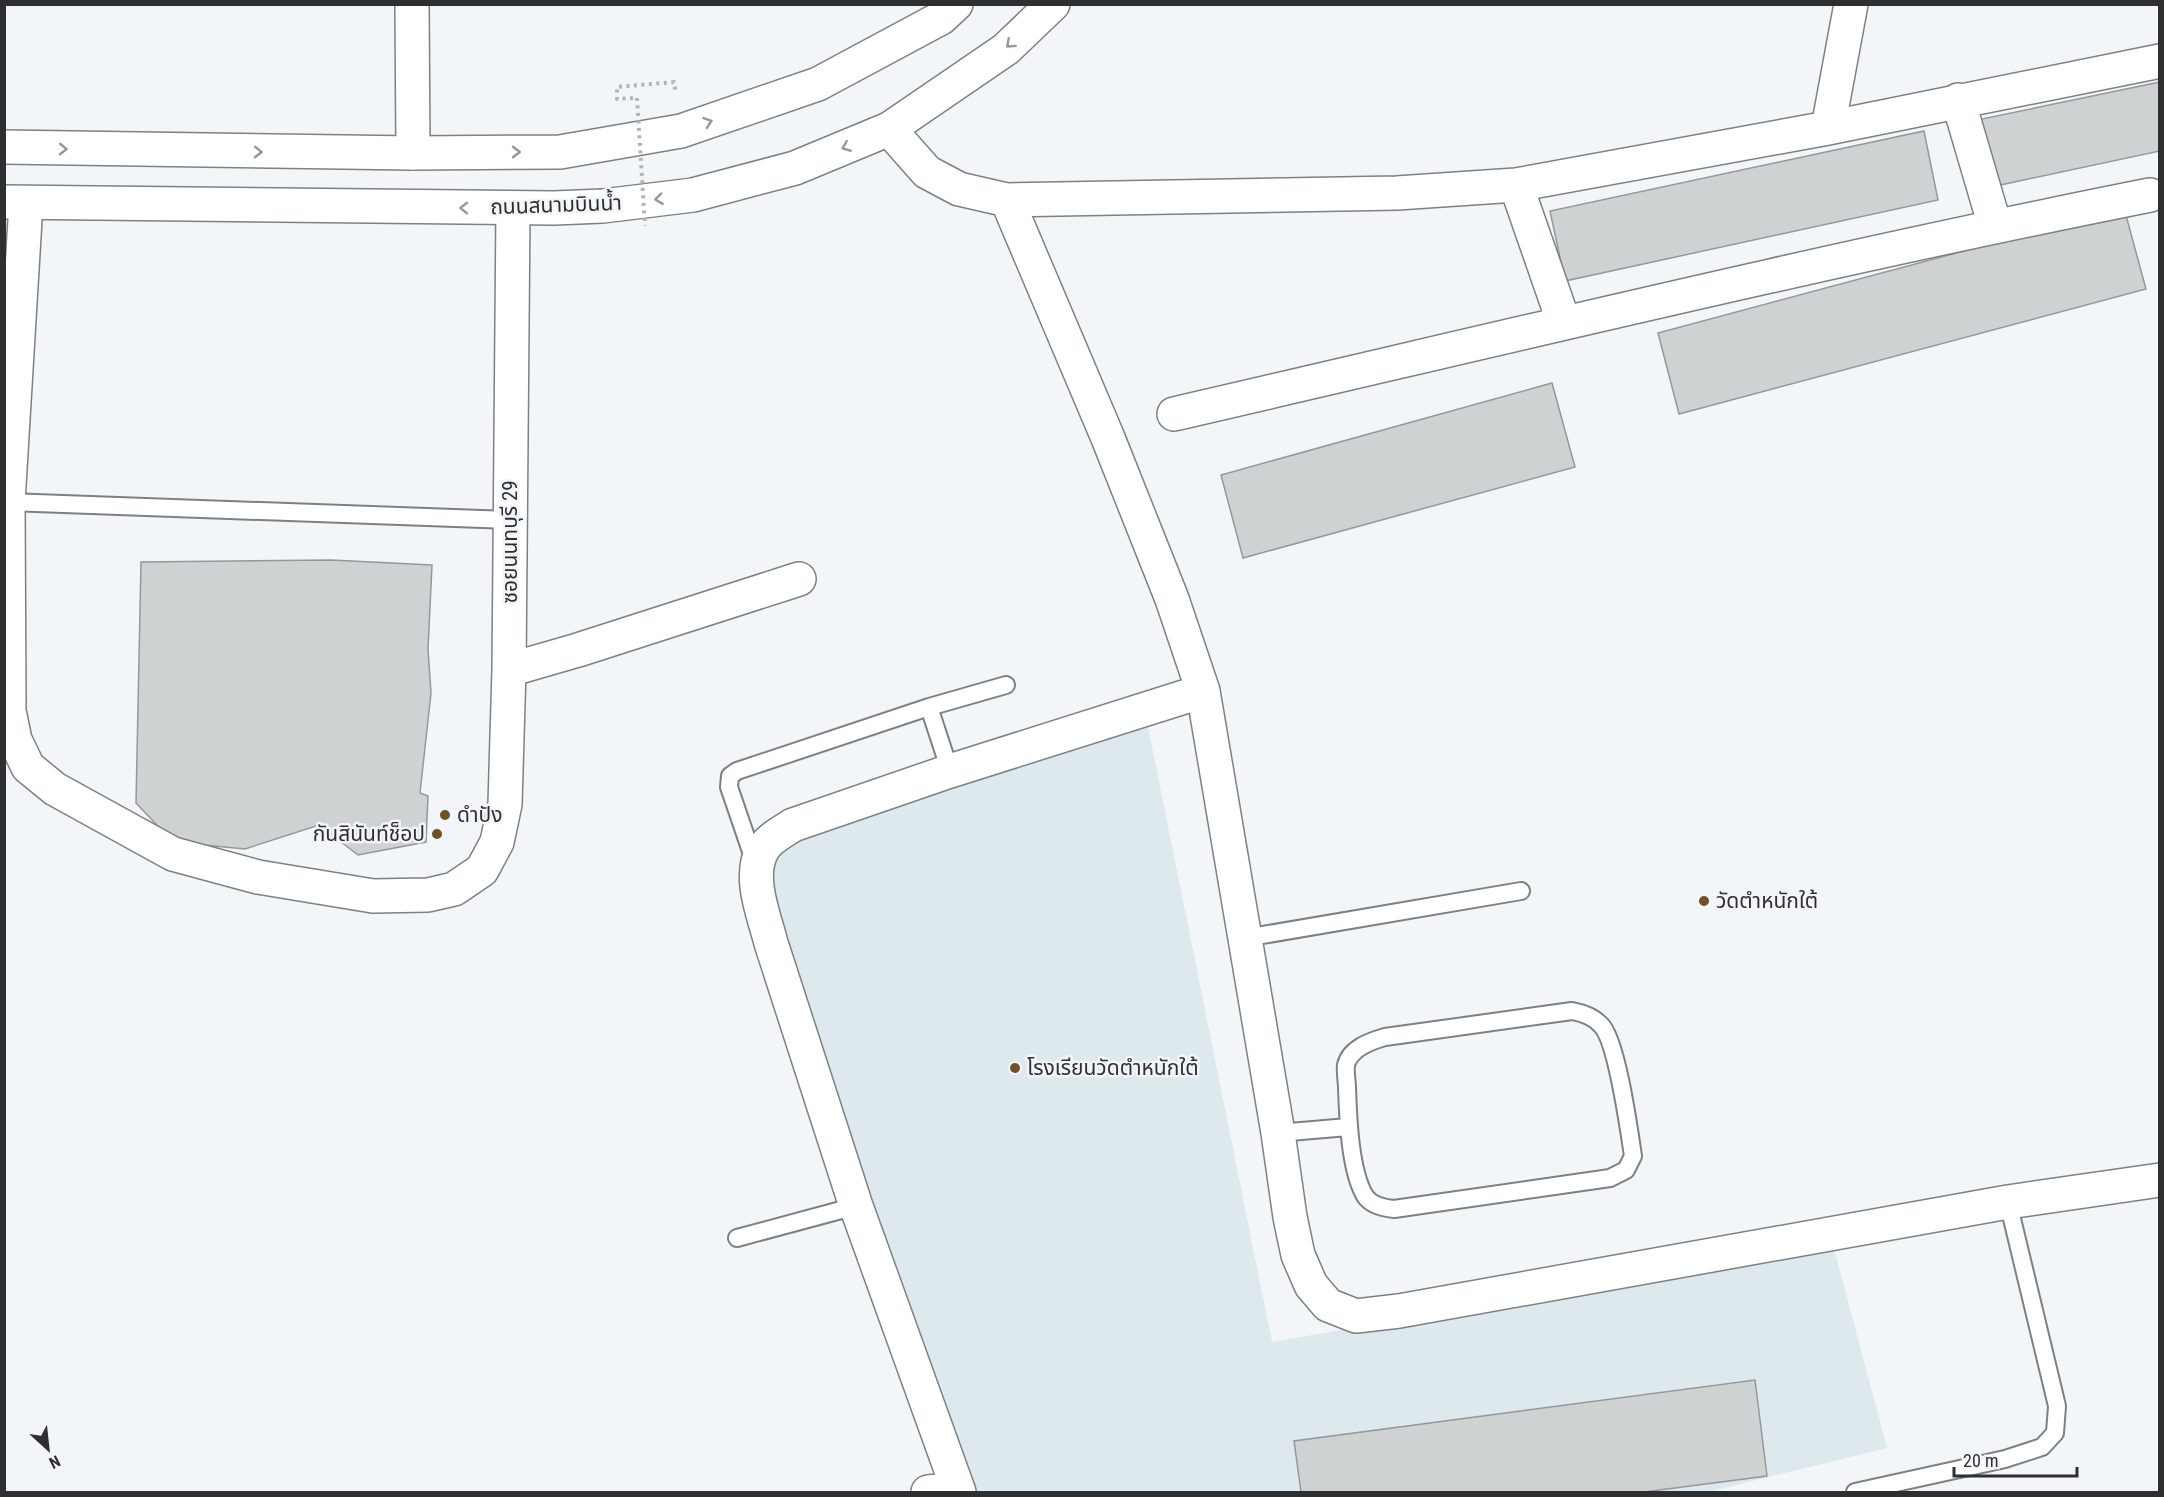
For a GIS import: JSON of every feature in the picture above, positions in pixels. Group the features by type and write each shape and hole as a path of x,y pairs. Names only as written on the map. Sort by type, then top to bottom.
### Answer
{"street":[{"path":"412,4 413,153"},
{"path":"4,147 413,153 560,152 681,131 818,84 940,18 956,4"},
{"name":"ถนนสนามบินน้ำ","path":"15,203 513,209 603,206 693,195 795,168 889,129 1006,49 1053,4"},
{"path":"1828,128 1851,4"},
{"path":"889,129 927,172 959,189 1007,200 1397,193 1516,185 1828,128 2160,61"},
{"path":"1958,100 1995,226"},
{"path":"1516,185 1564,323"},
{"path":"1174,414 1995,226 2150,195"},
{"path":"1007,200 1121,471 1172,599 1203,691 1278,1133 1290,1217 1298,1255 1311,1285 1328,1305 1356,1316 1399,1311 2008,1202 2160,1180"},
{"path":"8,502 8,418 15,203"},
{"name":"ซอยนนทบุรี 29","path":"8,502 9,711 15,740 28,767 54,789 173,854 258,877 373,896 428,895 454,890 482,870 497,842 505,804 509,669 513,209"},
{"path":"509,669 578,650 799,579"},
{"path":"948,1491 771,943 759,898 756,867 764,848 777,834 792,825 948,764 1203,691"}],"lane":[{"path":"8,502 510,519"},
{"path":"756,867 729,787 730,777 737,771 930,713 1006,685"},
{"path":"930,713 948,764"},
{"path":"1245,938 1521,891"},
{"path":"1572,1011 1587,1014 1601,1024 1608,1034 1616,1062 1634,1156 1626,1170 1610,1178 1394,1209 1380,1207 1366,1197 1357,1173 1348,1127 1346,1064 1356,1050 1367,1042 1385,1037 1572,1011"},
{"path":"1278,1133 1348,1127"},
{"path":"1855,1492 2005,1459 2042,1447 2055,1433 2057,1406 2008,1202"},
{"path":"737,1238 856,1206"}],"path":[{"path":"645,226 637,98 617,99 617,87 674,82"}],"shaded area":[{"name":"โรงเรียนวัดตำหนักใต้","path":"1147,722 1272,1342 1833,1245 1887,1448 1708,1492 971,1492 753,892 764,844"}],"building":[{"path":"2160,82 2160,151 1991,187 1977,120"},
{"path":"1924,131 1938,200 1565,281 1550,211"},
{"path":"2124,208 2146,289 1679,414 1658,333"},
{"path":"1552,383 1575,467 1243,558 1221,475"},
{"path":"331,560 432,565 428,649 431,693 420,793 428,796 426,842 358,855 319,825 245,849 173,842 136,803 141,562"},
{"path":"1755,1380 1767,1476 1644,1492 1301,1492 1294,1441"}],"place":[{"name":"ดำปัง","path":"445,815"},
{"name":"กันสินันท์ช็อป","path":"437,834"},
{"name":"วัดตำหนักใต้","path":"1704,901"},
{"name":"โรงเรียนวัดตำหนักใต้","path":"1015,1068"}]}
